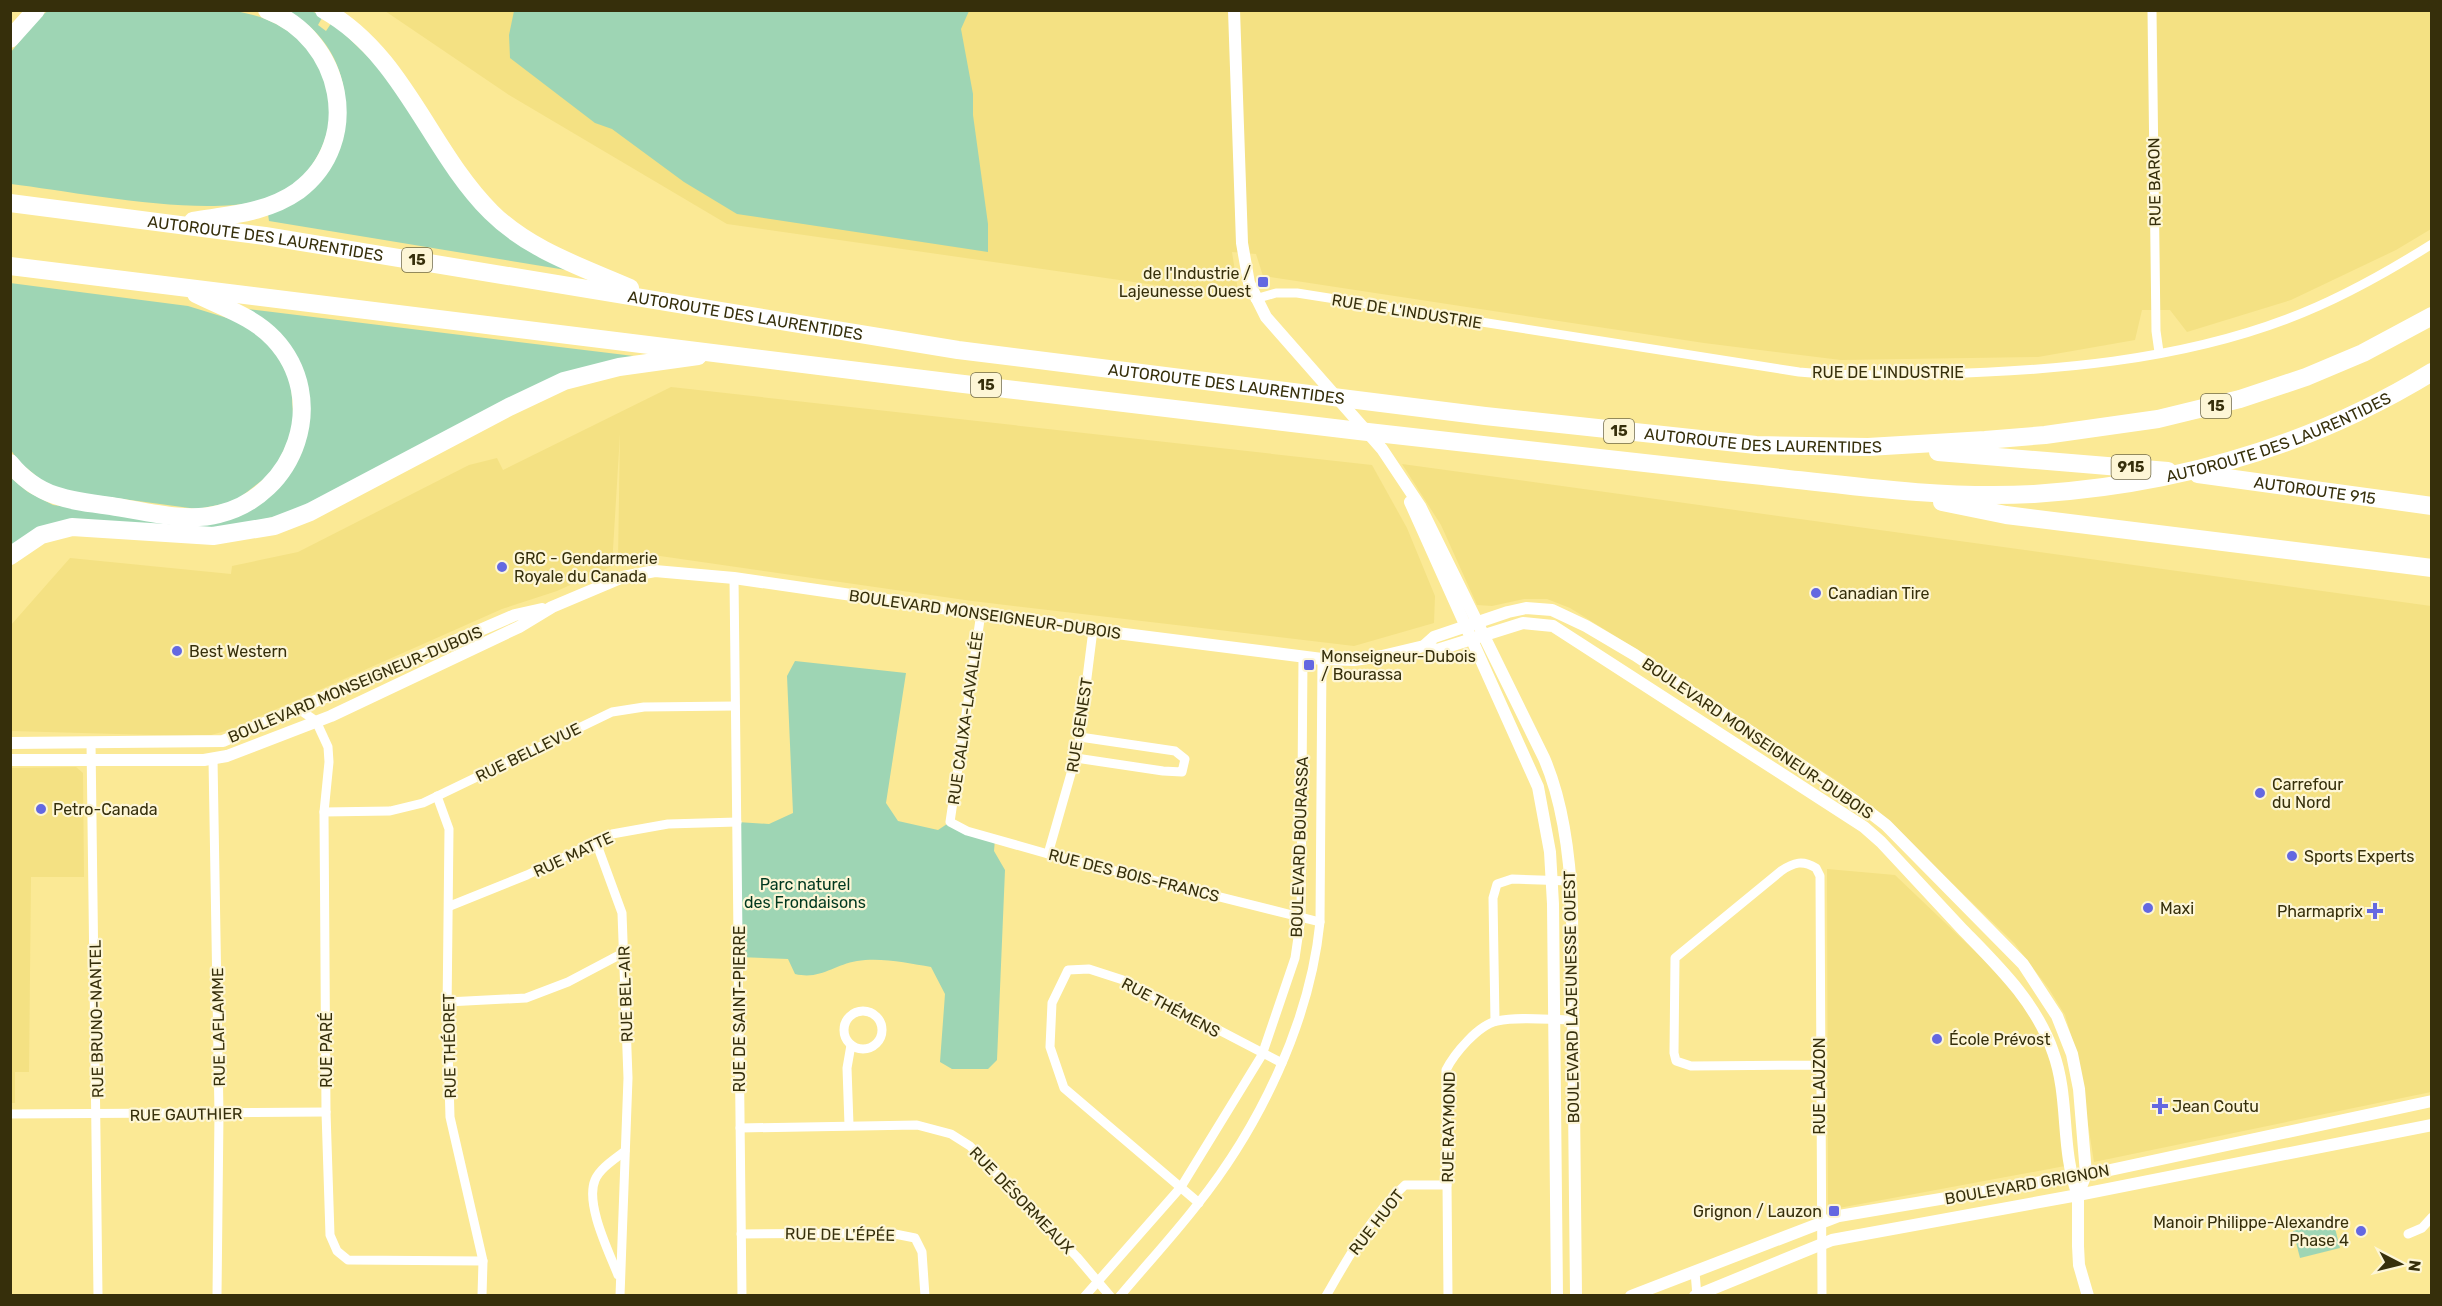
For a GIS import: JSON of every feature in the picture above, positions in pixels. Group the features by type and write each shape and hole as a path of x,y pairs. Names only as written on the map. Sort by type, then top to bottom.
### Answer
{"highway":[{"path":"10,39 36,10"},
{"path":"174,224 248,212 281,202 309,181 328,152 336,127 338,111 334,82 328,65 309,36 290,21 267,10"},
{"path":"324,10 356,32 382,59 460,176 498,219 547,252 659,301"},
{"name":"AUTOROUTE DES LAURENTIDES","path":"10,203 174,224 532,278 914,344 1371,402 1756,445 1868,447 2045,435 2139,423 2197,411 2270,390 2326,369 2432,316"},
{"name":"AUTOROUTE DES LAURENTIDES","path":"10,266 1394,435 1876,488 2003,495 2068,491 2145,481 2213,466 2316,431 2366,408 2432,372"},
{"path":"10,463 30,483 57,498 186,516 211,516 233,510 257,497 270,486 288,464 300,434 303,409 297,375 282,348 262,328 184,287"},
{"path":"10,556 41,536 72,527 213,536 264,529 309,512 509,407 564,381 619,366 726,353"},
{"name":"AUTOROUTE 915","path":"1868,447 2090,463 2218,477 2432,506"},
{"path":"1876,488 2006,515 2432,568"}],"street":[{"name":"BOULEVARD LAJEUNESSE OUEST","path":"1234,10 1243,250 1256,299 1273,326 1382,449 1434,532 1552,776 1558,800 1570,880 1576,1296"},
{"name":"RUE BARON","path":"2152,10 2156,331 2159,352"},
{"name":"RUE DE L'INDUSTRIE","path":"1256,299 1276,293 1297,293 1748,365 1822,374 1869,375 2024,370 2089,364 2159,352 2245,333 2286,320 2355,289 2432,244"},
{"name":"BOULEVARD LAJEUNESSE OUEST","path":"1404,484 1420,528 1538,787 1552,880 1557,1296"},
{"name":"BOULEVARD MONSEIGNEUR-DUBOIS","path":"10,760 213,759 316,721 519,627 552,607 603,584 640,573 668,571 734,578 1093,630 1322,659 1354,660 1424,646 1437,650 1522,623 1539,622 1559,629 1837,808 1881,842 2001,970 2030,1005 2053,1052 2061,1078 2070,1176 2078,1195"},
{"name":"RUE DE SAINT-PIERRE","path":"734,578 742,1296"},
{"name":"BOULEVARD MONSEIGNEUR-DUBOIS","path":"10,743 214,742 240,735 300,710 515,615 552,607"},
{"name":"BOULEVARD MONSEIGNEUR-DUBOIS","path":"1424,646 1434,637 1526,608 1552,610 1567,616 1654,668 1845,794 1886,825 2022,964 2046,997 2066,1036 2076,1070 2086,1174 2078,1195 2079,1265 2088,1296"},
{"name":"RUE CALIXA-LAVALLÉE","path":"950,822 981,613"},
{"name":"RUE GENEST","path":"1048,854 1076,758 1093,630"},
{"name":"BOULEVARD BOURASSA","path":"1085,1296 1181,1187 1262,1055 1295,958 1301,917 1303,657"},
{"name":"BOULEVARD BOURASSA","path":"1120,1296 1199,1203 1246,1132 1282,1063 1316,962 1320,922 1322,659"},
{"name":"RUE BELLEVUE","path":"324,812 390,811 423,802 612,712 644,707 735,706"},
{"path":"300,710 316,721"},
{"name":"RUE PARÉ","path":"316,721 328,747 324,812 326,1112 330,1235 336,1251 348,1260 483,1261"},
{"path":"1076,758 1182,772 1185,759 1175,751 1080,737"},
{"name":"RUE BRUNO-NANTEL","path":"91,742 98,1116 98,1296"},
{"name":"RUE LAFLAMME","path":"213,759 219,1114 217,1296"},
{"name":"RUE THÉORET","path":"437,796 449,829 450,906 447,1002 450,1116 483,1261 482,1296"},
{"name":"RUE MATTE","path":"450,906 527,875 612,834 668,824 738,822"},
{"name":"RUE DES BOIS-FRANCS","path":"950,822 967,831 1048,854 1320,922"},
{"name":"RUE BEL-AIR","path":"596,842 622,913 628,1078 620,1296"},
{"name":"RUE LAUZON","path":"1819,1065 1691,1066 1676,1061 1673,966 1676,958 1792,863 1810,864 1816,868 1820,876 1819,1065 1822,1296"},
{"path":"1570,880 1504,880 1494,891 1495,1021 1573,1020"},
{"path":"447,1002 526,998 568,982 623,953"},
{"name":"RUE THÉMENS","path":"1199,1203 1064,1088 1050,1047 1052,1003 1068,970 1089,969 1123,980 1262,1055 1282,1063"},
{"path":"849,1125 848,1068 851,1046 844,1034 846,1021 855,1012 862,1010 874,1014 882,1030 878,1042 862,1049 851,1046"},
{"name":"RUE RAYMOND","path":"1448,1296 1446,1070 1454,1054 1463,1045 1495,1021"},
{"name":"BOULEVARD GRIGNON","path":"1631,1296 1839,1216 2086,1174 2432,1101"},
{"name":"RUE GAUTHIER","path":"10,1114 98,1116 326,1112"},
{"name":"RUE DÉSORMEAUX","path":"740,1128 917,1125 951,1134 970,1146 1110,1296"},
{"name":"BOULEVARD GRIGNON","path":"1696,1295 1832,1240 2078,1195 2432,1125"},
{"name":"RUE BEL-AIR","path":"620,1280 605,1244 591,1196 595,1179 607,1165 626,1151"},
{"name":"RUE HUOT","path":"1326,1296 1357,1240 1405,1185 1447,1185"},
{"path":"2408,1234 2421,1228 2432,1217"},
{"name":"RUE DE L'ÉPÉE","path":"741,1234 890,1233 915,1238 922,1252 925,1296"},
{"path":"1695,1272 1696,1295"}],"shaded area":[{"path":"385,11 2431,11 2431,229 2396,250 2291,300 2187,332 2170,310 2142,310 2135,340 2038,357 1841,360 1704,343 1263,276 1256,254 1232,252 1239,297 727,224 509,95"},
{"path":"671,387 1372,465 1407,528 1435,596 1434,623 1354,646 972,601 660,556 618,561 620,434 612,566 557,591 502,609 229,730 211,735 11,731 11,625 70,558 231,574 232,566 298,552 469,465 497,458 503,470"},
{"path":"1402,464 2431,606 2431,1092 2094,1162 2077,1055 2065,1015 2049,989 2014,943 1892,825 1842,784 1628,644 1570,608 1547,599 1524,599 1492,606 1477,605 1441,525"},
{"path":"76,767 83,773 84,877 31,877 29,1072 15,1072 15,1103 11,1103 11,768"},
{"name":"École Prévost","path":"1827,869 1895,875 2002,977 2037,1015 2055,1064 2065,1166 1828,1210"}],"green space":[{"path":"230,10 267,20 292,33 309,47 321,69 331,103 328,131 317,158 299,181 276,196 250,203 219,206 108,198 11,184 11,52 39,17 48,11"},
{"path":"286,11 311,11 323,16 318,25 326,31 332,22 382,70 457,184 566,270 269,221 268,214 344,131 346,113 341,77 327,46 302,20"},
{"path":"514,11 969,11 961,29 973,94 973,115 988,224 988,252 737,214 684,182 612,129 595,123 510,58 509,35"},
{"path":"10,283 188,306 240,322 272,345 291,382 294,429 273,472 234,502 197,509 71,492 46,484 18,461 11,450"},
{"path":"247,309 642,357 632,359 294,512 219,530 105,521 11,547 10,477 28,492 53,505 166,520 259,504 308,398"},
{"name":"Parc naturel des Frondaisons","path":"795,661 906,673 886,803 898,821 938,830 950,822 995,839 994,851 1005,870 997,1060 988,1069 952,1069 940,1062 945,994 931,967 894,961 866,960 849,963 820,974 804,975 795,974 788,959 739,957 737,822 769,824 793,813 787,676"},
{"path":"2333,1220 2340,1248 2300,1258 2293,1231"}],"place":[{"name":"de l'Industrie / Lajeunesse Ouest","path":"1263,282"},
{"name":"GRC - Gendarmerie Royale du Canada","path":"502,567"},
{"name":"Canadian Tire","path":"1816,593"},
{"name":"Best Western","path":"177,651"},
{"name":"Monseigneur-Dubois / Bourassa","path":"1309,665"},
{"name":"Carrefour du Nord","path":"2260,793"},
{"name":"Petro-Canada","path":"41,809"},
{"name":"Sports Experts","path":"2292,856"},
{"name":"Maxi","path":"2148,908"},
{"name":"Pharmaprix","path":"2375,911"},
{"name":"École Prévost","path":"1937,1039"},
{"name":"Jean Coutu","path":"2160,1106"},
{"name":"Grignon / Lauzon","path":"1834,1211"},
{"name":"Manoir Philippe-Alexandre Phase 4","path":"2361,1231"}]}
